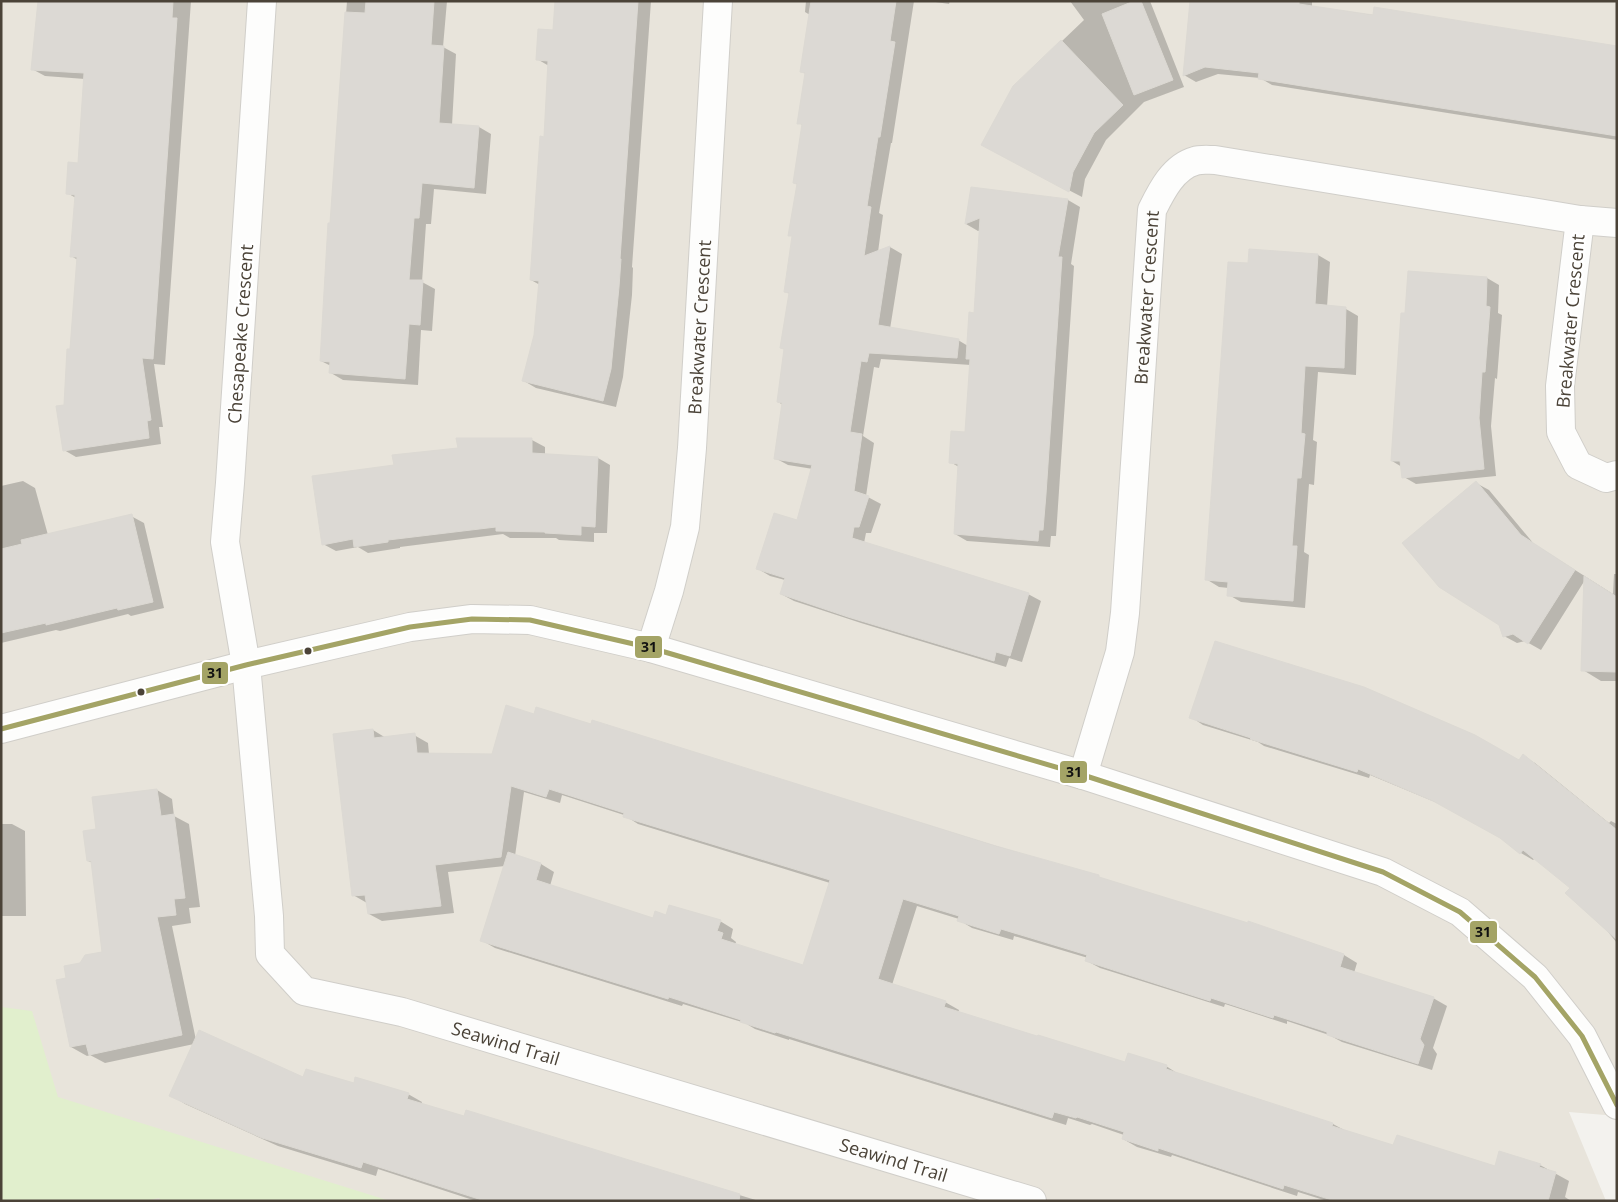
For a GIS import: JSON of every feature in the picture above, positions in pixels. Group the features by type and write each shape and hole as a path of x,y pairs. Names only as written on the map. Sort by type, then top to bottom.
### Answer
{"street":[{"name":"Chesapeake Crescent","path":"246,666 225,542 262,1"},
{"name":"Breakwater Crescent","path":"651,648 669,591 685,527 692,448 718,1"},
{"name":"Breakwater Crescent","path":"1084,776 1120,652 1125,613 1152,210 1163,188 1179,169 1194,161 1214,160 1580,220 1617,222"},
{"name":"Breakwater Crescent","path":"1580,220 1560,386 1561,432 1578,465 1606,478 1617,475"},
{"path":"1,729 246,666 410,627 472,619 530,620 651,648 1084,776 1383,872 1460,912 1535,977 1582,1036 1617,1105"},
{"name":"Seawind Trail","path":"246,666 269,916 270,954 304,991 402,1012 1032,1201"}],"shaded area":[{"path":"1,1 1617,1 1617,1116 1569,1112 1606,1201 1,1201"}],"green space":[{"path":"1,1007 32,1011 58,1097 390,1201 161,1201 159,1198 144,1201 1,1201"}],"building":[{"path":"38,1 173,1 172,18 177,18 153,359 142,358 151,420 147,421 149,438 63,451 56,406 64,405 67,349 70,349 77,257 70,257 75,195 66,194 68,162 78,163 84,73 31,70"},
{"path":"366,1 434,1 431,45 444,46 439,123 479,126 474,188 422,183 419,218 414,218 409,280 423,280 420,325 409,324 405,379 329,373 330,362 320,361 328,223 330,223 345,12 365,13"},
{"path":"555,1 638,1 619,287 611,369 603,401 522,381 534,335 539,281 530,280 540,136 544,137 548,61 536,60 538,29 553,30"},
{"path":"811,1 896,1 890,41 895,42 867,206 871,207 864,256 890,246 878,325 959,339 957,358 869,353 867,362 861,361 850,432 862,434 854,491 869,496 859,527 854,527 852,538 1029,593 1010,656 996,652 994,661 848,617 780,594 785,578 756,569 774,513 797,520 812,465 774,459 782,403 777,402 784,349 780,348 789,293 784,292 792,236 788,236 797,184 793,183 802,124 797,124 805,73 800,72"},
{"path":"1134,1 1141,1 1173,80 1134,95 1102,14"},
{"path":"1190,1 1299,1 1299,4 1373,15 1374,7 1617,46 1617,136 1258,79 1259,73 1205,67 1183,76"},
{"path":"1061,40 1123,105 1094,133 1073,172 1069,192 981,145 1013,86"},
{"path":"971,187 1068,199 1058,257 1062,257 1046,494 1043,530 1039,530 1038,541 954,534 958,464 949,463 951,431 965,432 970,359 966,359 969,312 974,313 980,218 965,224"},
{"path":"1249,249 1318,254 1315,304 1346,307 1344,368 1305,366 1301,433 1305,434 1301,478 1297,478 1292,546 1297,546 1293,601 1227,596 1228,582 1205,580 1228,262 1248,263"},
{"path":"1408,271 1487,277 1486,306 1490,307 1485,372 1482,372 1479,418 1484,469 1402,478 1400,461 1391,461 1401,313 1405,313"},
{"path":"456,438 532,438 532,453 598,457 595,527 581,526 581,535 496,531 496,527 388,540 388,542 354,547 353,539 322,545 312,476 394,465 392,455 458,448"},
{"path":"1476,481 1521,535 1575,570 1528,644 1513,634 1503,637 1499,625 1439,587 1402,543"},
{"path":"132,514 153,602 1,633 1,549 22,544 21,540"},
{"path":"1584,576 1617,597 1617,672 1581,671"},
{"path":"1215,641 1364,687 1475,735 1519,760 1523,754 1617,830 1617,940 1565,893 1570,888 1523,850 1520,854 1500,838 1433,801 1358,769 1357,772 1189,718"},
{"path":"506,705 534,714 536,707 591,724 592,720 996,846 1099,875 1099,877 1248,923 1248,921 1344,954 1340,967 1434,997 1420,1039 1424,1045 1418,1064 1327,1035 1327,1032 1274,1015 1273,1018 1211,998 1210,1001 1085,961 1087,955 1001,929 999,934 957,921 959,916 903,899 878,979 946,1001 944,1007 1037,1036 1125,1062 1128,1053 1167,1065 1166,1069 1333,1123 1332,1126 1393,1145 1397,1135 1495,1166 1499,1151 1541,1164 1539,1167 1556,1172 1548,1201 1335,1201 1284,1185 1283,1189 1158,1148 1158,1151 1122,1139 1124,1132 1077,1117 1054,1112 1052,1118 740,1022 741,1020 669,997 668,999 480,941 508,852 541,863 536,880 653,918 655,911 666,915 669,905 721,920 717,931 723,933 721,939 803,965 830,880 623,817 624,813 549,789 546,797 511,786 501,857 435,865 441,906 368,914 365,895 352,896 333,734 373,729 374,738 415,733 417,753 492,754"},
{"path":"157,789 161,816 174,814 185,898 174,899 176,915 157,917 182,1035 89,1055 86,1044 70,1047 56,980 66,978 64,966 80,963 85,955 102,952 91,861 87,861 83,831 96,829 92,797"},
{"path":"199,1030 303,1077 306,1069 354,1083 355,1077 409,1093 407,1099 464,1116 466,1110 740,1194 739,1201 485,1201 363,1162 361,1168 262,1138 169,1096"}],"transit line":[{"name":"31","path":"1,729 246,665 410,627 472,619 530,620 651,648 1083,775 1383,872 1460,912 1535,977 1582,1036 1617,1105"}]}
